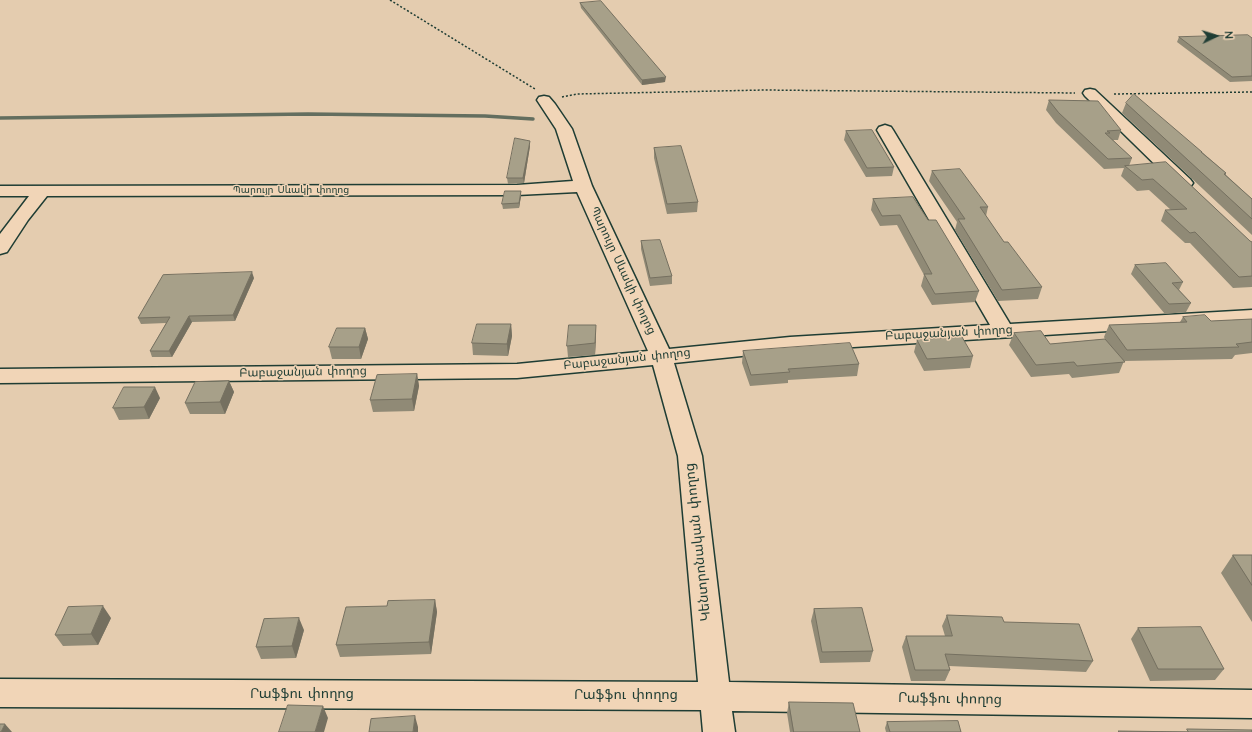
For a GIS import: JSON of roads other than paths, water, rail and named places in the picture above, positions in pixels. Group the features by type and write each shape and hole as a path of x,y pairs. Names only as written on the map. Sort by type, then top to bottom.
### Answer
{"street":[{"path":"1090,93 1194,192"},
{"name":"Պարույր Սևակի փողոց","path":"544,100 564,129 583,186 661,356"},
{"path":"885,130 1004,331"},
{"name":"Պարույր Սևակի փողոց","path":"0,191 509,190 583,186"},
{"path":"0,248 42,191"},
{"name":"Բաբաջանյան փողոց","path":"0,376 517,371 790,344 1252,316"},
{"name":"Կենտրոնական փողոց","path":"661,356 690,456 719,732"},
{"name":"Րաֆֆու փողոց","path":"0,693 716,696 1252,704"}],"waterway":[{"path":"0,118 308,114 485,116 533,119"}]}
